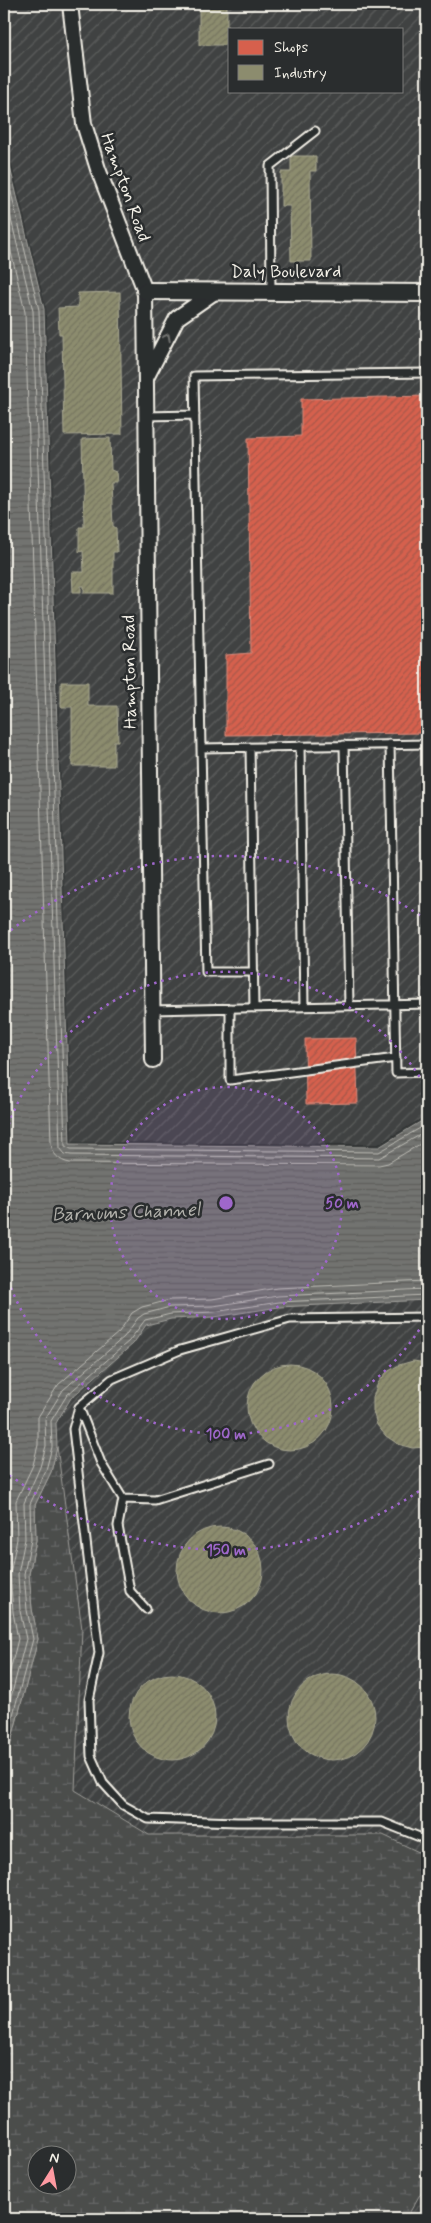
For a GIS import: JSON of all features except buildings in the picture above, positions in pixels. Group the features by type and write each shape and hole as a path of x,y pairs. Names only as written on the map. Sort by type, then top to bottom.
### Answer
{"street":[{"name":"Hampton Road","path":"70,4 84,124 98,169 145,291 153,1060"},
{"name":"Daly Boulevard","path":"145,291 427,293"},
{"name":"Hampton Road","path":"145,381 177,318 216,291"}],"lane":[{"path":"271,291 270,166 315,131"},
{"path":"254,972 206,972 194,376 427,373"},
{"path":"145,416 195,415"},
{"path":"390,744 396,1073 427,1072"},
{"path":"201,748 427,744"},
{"path":"344,745 349,1005"},
{"path":"300,746 304,1006"},
{"path":"250,747 254,1008"},
{"path":"152,1010 427,1004"},
{"path":"230,1008 230,1080 396,1058"},
{"path":"427,1317 290,1319 180,1350 112,1379 79,1407 73,1429 99,1653 89,1700 91,1756 103,1783 123,1805 148,1819 237,1822 382,1822 427,1840"},
{"path":"79,1407 102,1463 123,1499 118,1526 130,1591 146,1610"},
{"path":"123,1499 155,1500 269,1464"}],"shaded area":[{"path":"4,4 427,4 427,1118 424,1117 378,1144 72,1142 46,309 4,132"},
{"path":"427,1300 427,1856 383,1835 149,1835 75,1790 82,1629 57,1447 56,1423 71,1399 133,1344 146,1325 171,1319 214,1317 279,1307"},
{"path":"426,2183 427,2219 406,2219"}],"green space":[{"path":"57,1447 82,1629 75,1790 149,1835 383,1835 427,1856 427,2182 406,2219 4,2219 4,1814 10,1809 4,1800 4,1769 38,1639 32,1609 29,1574 36,1540 35,1505 51,1472"}],"water":[{"name":"Barnums Channel","path":"4,142 44,309 70,1144 379,1147 425,1119 427,1120 427,1300 279,1307 214,1317 171,1319 146,1325 133,1344 71,1398 56,1423 57,1447 51,1472 35,1505 36,1540 29,1574 32,1609 38,1639 4,1769"}]}
